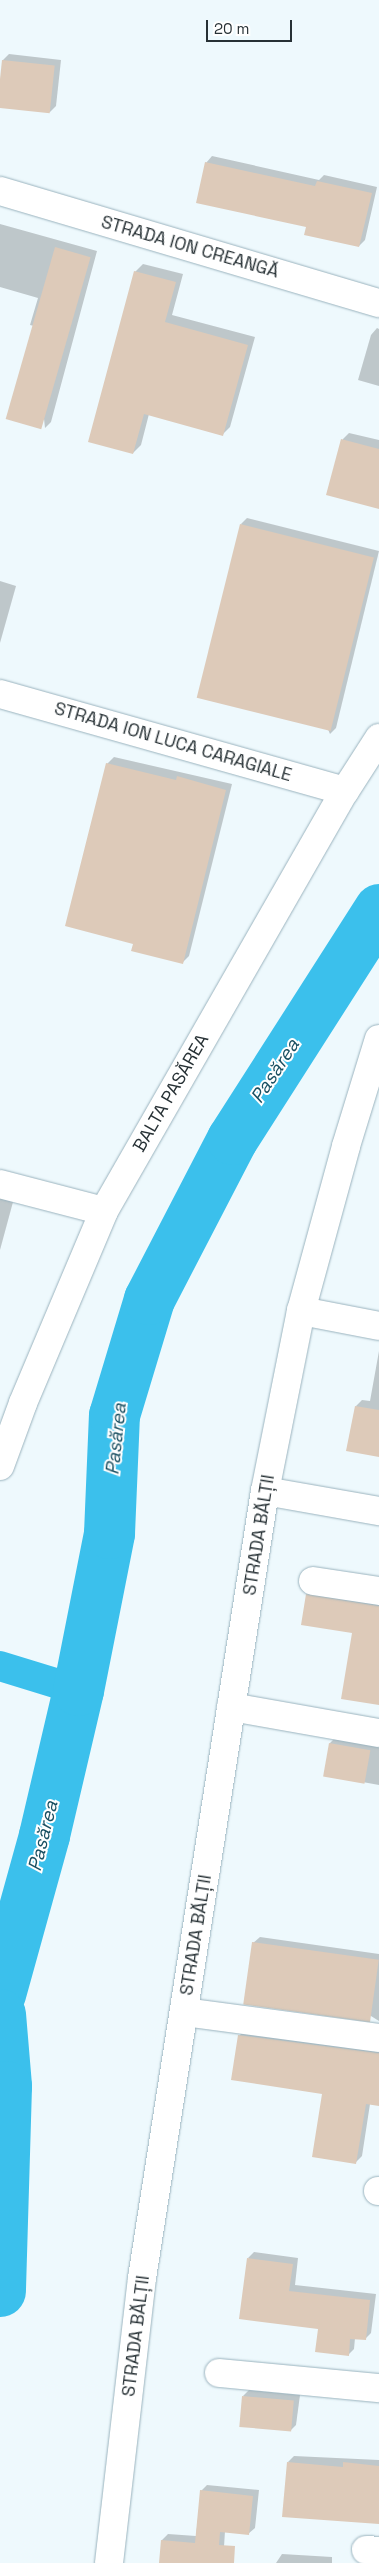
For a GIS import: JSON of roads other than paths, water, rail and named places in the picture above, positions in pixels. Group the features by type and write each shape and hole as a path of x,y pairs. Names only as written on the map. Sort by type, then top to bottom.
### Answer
{"street":[{"name":"STRADA ION CREANGĂ","path":"0,191 379,303"},
{"name":"STRADA ION LUCA CARAGIALE","path":"0,694 345,790"},
{"name":"BALTA PASĂREA","path":"0,1466 23,1403 104,1211 345,790 379,738"},
{"name":"STRADA BĂLȚII","path":"109,2563 142,2278 265,1491 301,1311 346,1146 379,1039"},
{"path":"0,1184 104,1211"},
{"path":"301,1311 379,1326"},
{"path":"265,1491 379,1511"},
{"path":"313,1581 379,1591"},
{"path":"231,1707 379,1733"},
{"path":"184,2012 379,2038"},
{"path":"219,2373 379,2388"}],"waterway":[{"name":"Pasărea","path":"0,1994 44,1835 78,1690 109,1533 114,1415 149,1299 232,1139 379,909"},
{"path":"0,1666 78,1690"},
{"name":"Pasărea","path":"0,2014 6,2086 0,2291"}]}
